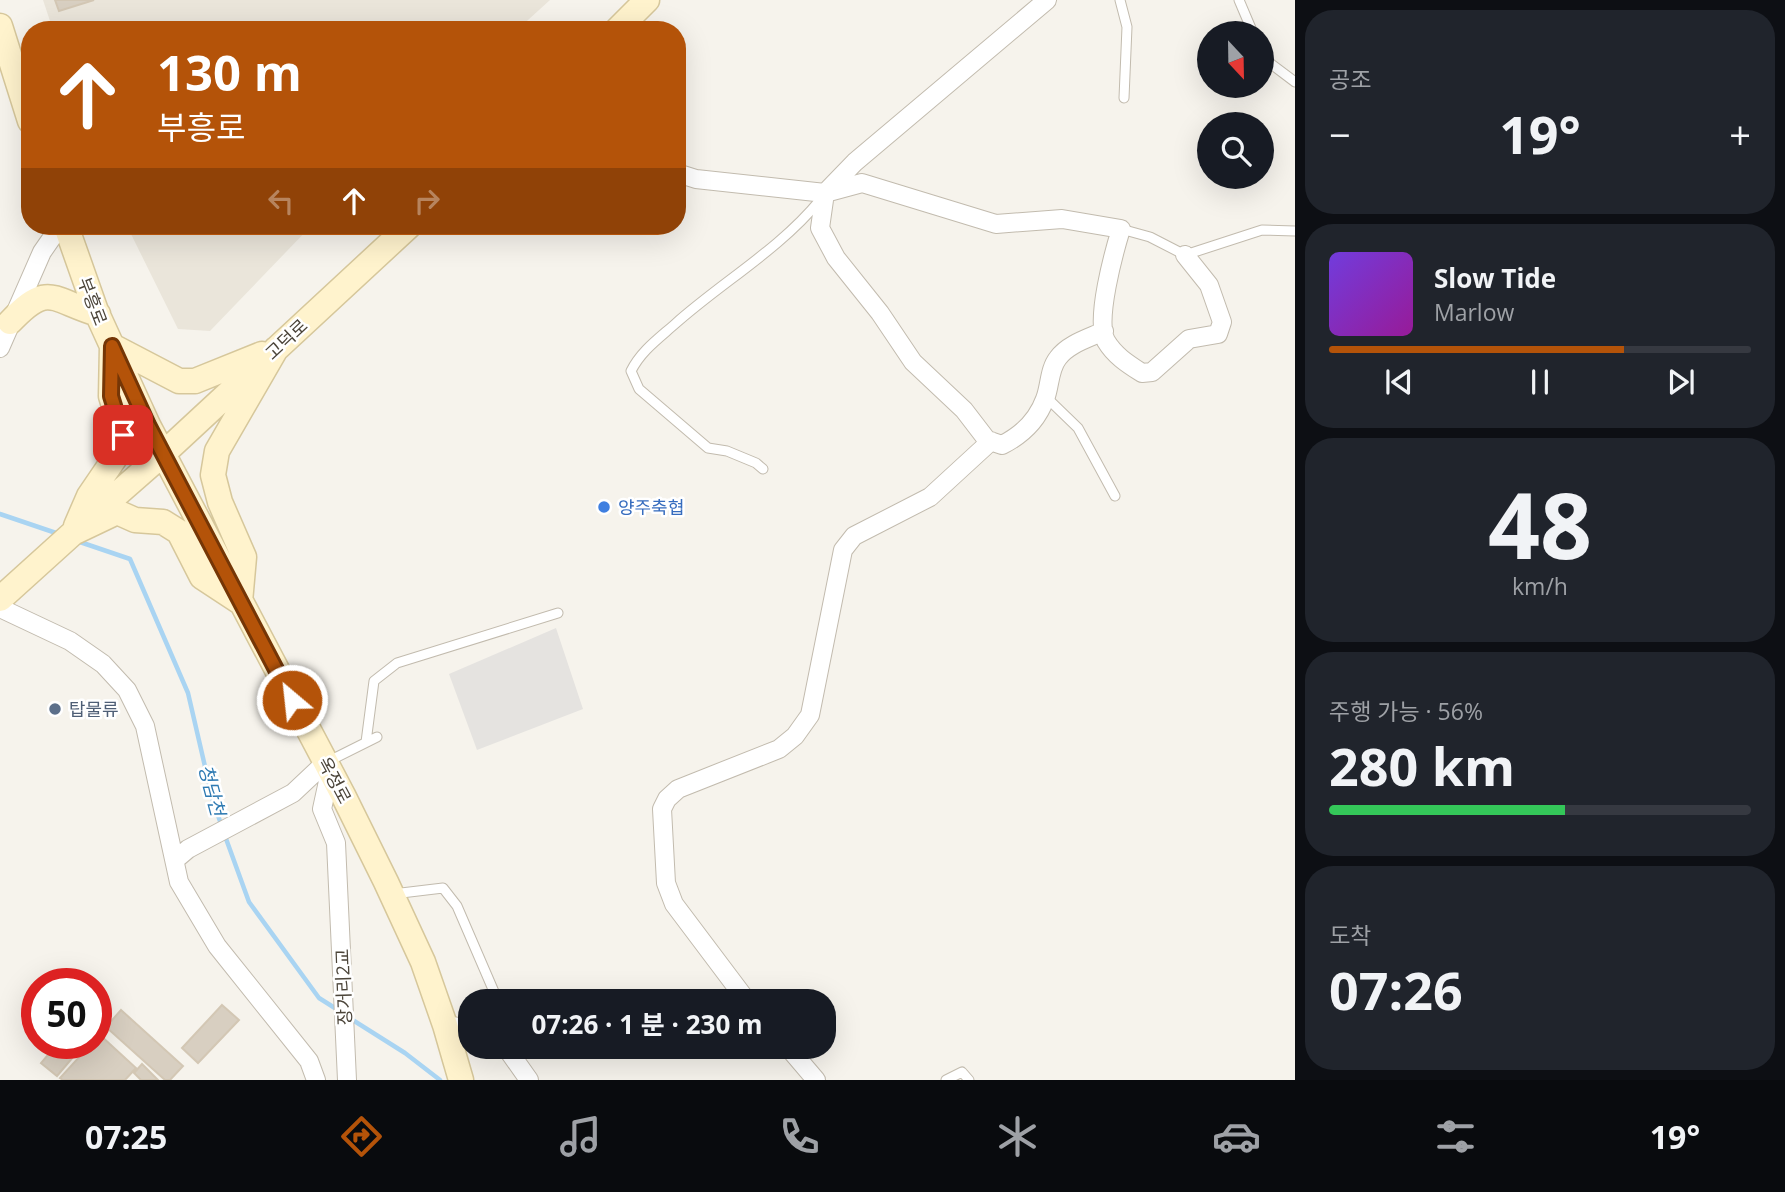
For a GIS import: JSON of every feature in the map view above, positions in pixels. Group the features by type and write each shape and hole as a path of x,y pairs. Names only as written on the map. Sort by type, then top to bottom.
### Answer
{"main road":[{"path":"626,21 647,0"},
{"path":"0,26 21,92"},
{"name":"부흥로","path":"69,235 98,314 148,425 164,453"},
{"name":"고덕로","path":"164,453 399,235"},
{"path":"10,323 38,297 50,296 98,314"},
{"path":"73,533 89,496 121,449 123,435 111,396 112,346 179,381 195,381 276,349"},
{"path":"73,533 117,512 135,520 163,522 179,532 202,576 240,602 244,557 220,502 213,475 214,462 217,452 276,349"},
{"path":"9,591 164,453"},
{"name":"옥정로","path":"164,453 328,767 423,962 461,1080"}],"street":[{"path":"1047,0 855,162 825,193 820,228 836,258 880,313 913,362 964,410 991,442 1002,445 1017,438 1033,423 1046,397 1056,359 1067,349 1104,331"},
{"path":"686,176 825,193 862,183 996,224 1062,219 1121,229 1109,270 1104,338 1117,356 1143,373 1152,372 1189,339 1218,334 1222,322 1214,296 1209,285 1196,273 1185,256"},
{"path":"0,348 42,252 54,235"},
{"path":"738,989 674,904 666,883 662,809 667,799 678,789 779,749 795,736 810,715 843,550 854,536 930,497 991,442"},
{"path":"0,608 70,640 103,664 127,690 145,726 182,854 180,882 217,946 309,1061 316,1080"},
{"path":"182,854 293,793 328,767"},
{"name":"장거리2교","path":"328,767 321,809 336,843 346,1080"},
{"path":"448,1034 458,1032"},
{"path":"514,1059 529,1080"},
{"path":"798,1059 816,1080"}],"lane":[{"path":"1120,0 1127,27 1124,98"},
{"path":"1239,0 1247,21"},
{"path":"1274,66 1295,82"},
{"path":"762,469 756,463 727,451 708,448 639,389 631,371 639,355 705,298 801,223 825,193"},
{"path":"1121,229 1150,237 1185,256 1262,230 1295,231"},
{"path":"1046,397 1078,428 1115,496"},
{"path":"366,742 374,681 397,663 558,613"},
{"path":"328,767 377,737"},
{"path":"391,895 443,888 457,906 493,989"},
{"path":"946,1080 962,1072 969,1080"}],"shaded area":[{"path":"43,0 550,0 527,21 50,21"},
{"path":"131,235 302,235 210,331 178,329"},
{"path":"556,628 583,709 477,750 449,674"}],"building":[{"path":"55,0 94,0 59,11"},
{"path":"222,1005 239,1020 198,1063 182,1048"},
{"path":"121,1010 183,1066 170,1080 165,1080 112,1032 112,1020"},
{"path":"112,1046 136,1068 125,1080 60,1078 77,1059 112,1059"},
{"path":"44,1059 71,1059 57,1076 41,1063"},
{"path":"142,1064 158,1080 141,1080 134,1073"}],"waterway":[{"name":"청담천","path":"0,514 59,534"},
{"name":"청담천","path":"77,541 130,559 188,693 213,801 222,827"},
{"name":"청담천","path":"225,836 249,902 319,998 338,1010"},
{"name":"청담천","path":"348,1017 405,1053 440,1080"}],"place":[{"name":"양주축협","path":"604,507"},
{"name":"탑물류","path":"55,709"}],"route":[{"path":"123,435 111,396 112,346 148,425 182,485 292,700"}]}
